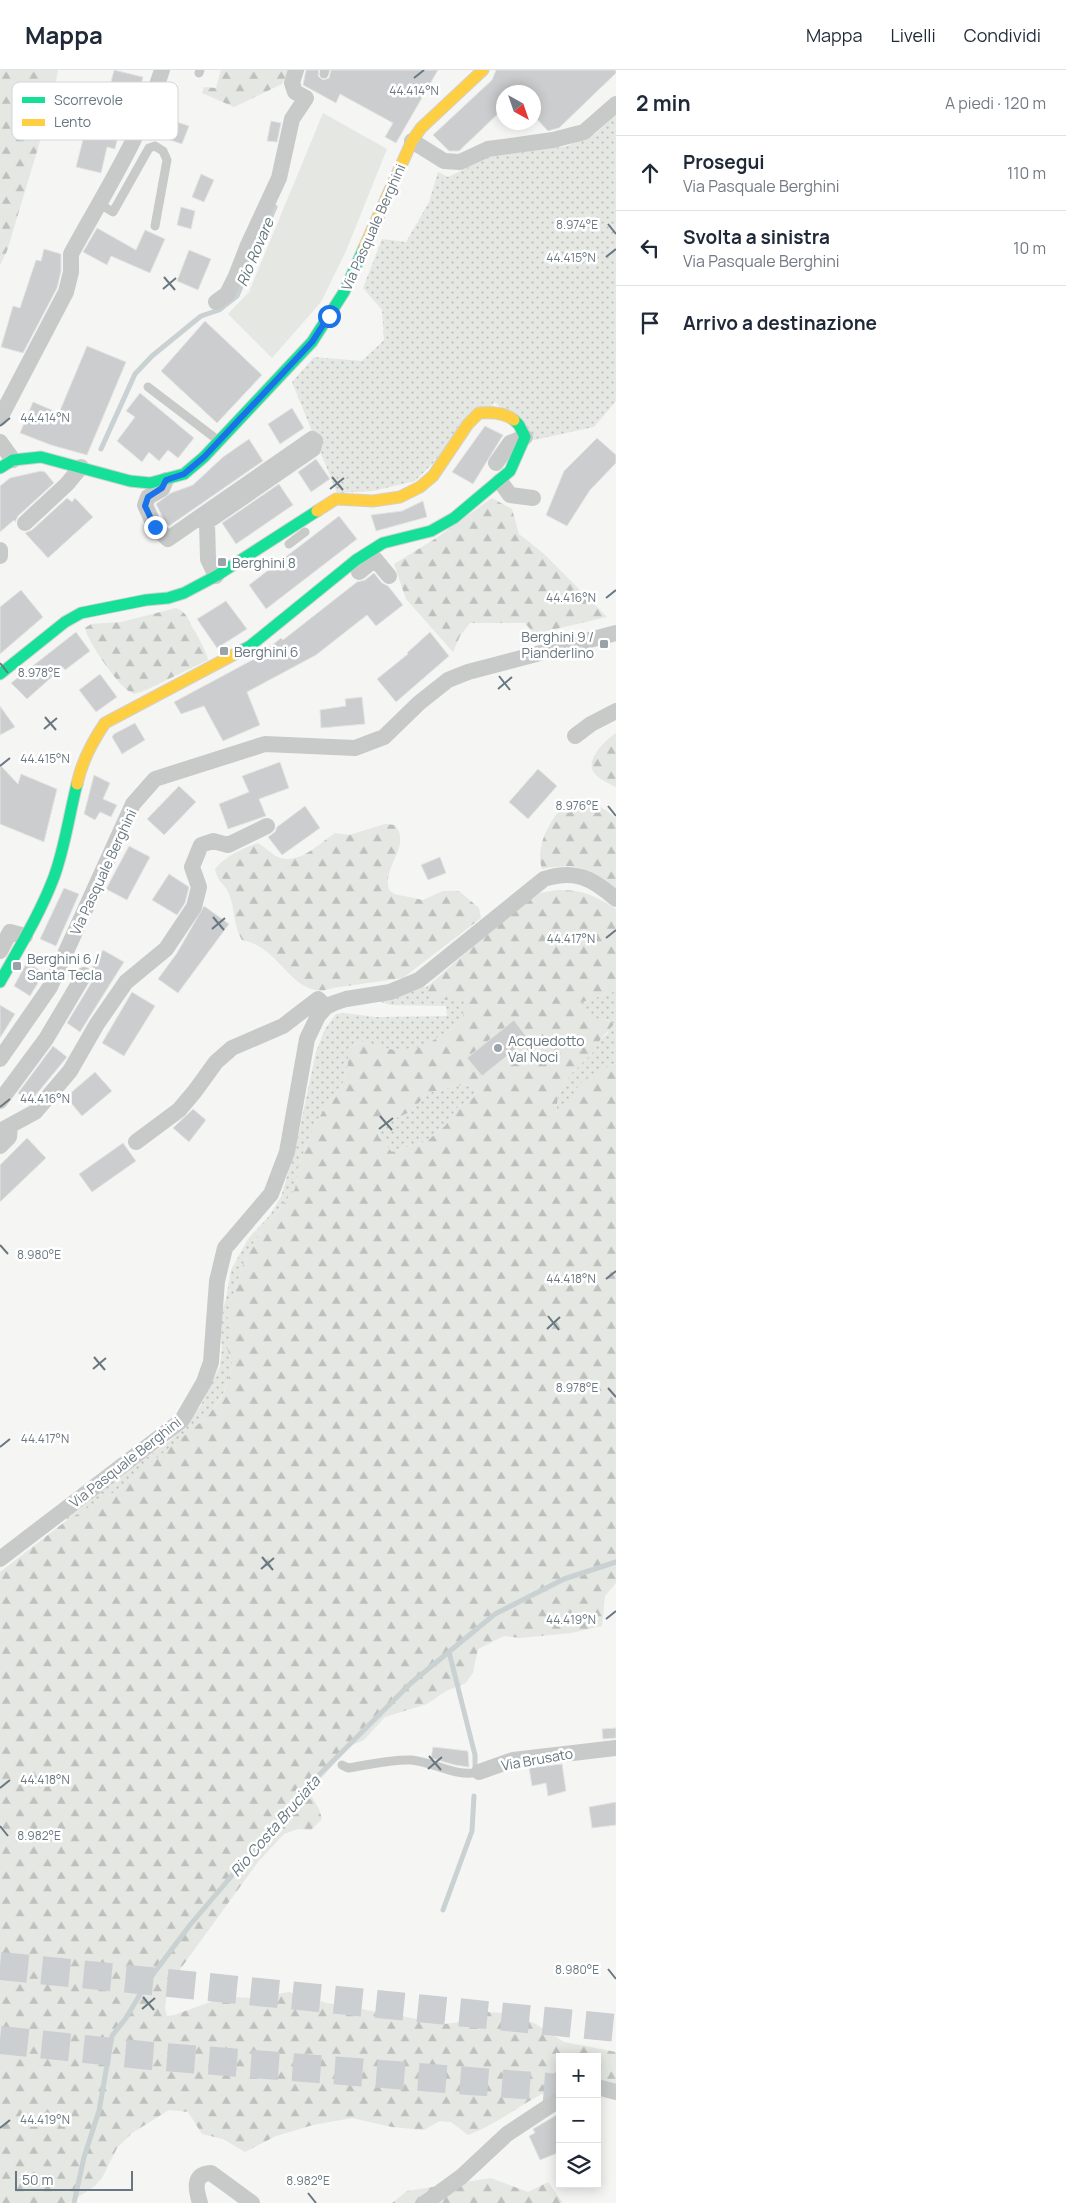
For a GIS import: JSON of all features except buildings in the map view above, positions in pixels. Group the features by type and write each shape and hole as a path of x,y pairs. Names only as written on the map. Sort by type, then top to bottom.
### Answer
{"street":[{"path":"148,70 151,82"},
{"path":"158,82 162,70"},
{"path":"216,302 227,294 279,178 292,119 306,98 295,92 292,83 296,70"},
{"name":"Via Pasquale Berghini","path":"7,464 41,456 130,481 150,483 184,474 315,344 344,292 412,141 421,128 475,74"},
{"path":"412,141 444,161 460,162 488,149 553,140 584,132 616,104"},
{"path":"0,418 66,292 71,272 71,254 131,140"},
{"path":"0,674 65,622 80,613 184,594 216,576 336,500 373,501 400,497 420,487 433,476 460,436 479,413 494,412 510,417 519,425 525,437 520,454 510,471 454,518 431,531 383,543 356,560 250,646 105,723 93,736 75,788 54,876 0,982"},
{"path":"496,463 510,443 525,437"},
{"name":"Via Pasquale Berghini","path":"166,480 162,488 148,497 145,506 155,527 168,539 312,439 315,441 313,449 207,522 208,559 216,576"},
{"path":"0,442 7,464"},
{"path":"25,523 67,484 81,468"},
{"path":"500,481 510,495 533,498"},
{"path":"0,550 0,556"},
{"path":"278,625 298,622 375,560 389,576"},
{"name":"Via Pasquale Berghini","path":"0,1059 50,987 133,804 154,779 265,744 355,748 384,737 418,703 448,680 468,672 616,633"},
{"path":"575,736 590,724 616,711"},
{"path":"0,1146 9,1137 5,1128 35,1112 70,1071 97,1024 126,982 166,949 194,907 199,887 192,867 201,845 213,841 228,845 267,826"},
{"path":"136,1142 179,1110 216,1062 232,1048 283,1026 318,999 326,1007 346,999 390,992 419,980 544,879 559,874 581,876 602,887 616,899"},
{"path":"0,951 10,932 25,936"},
{"path":"0,1101 46,1039 84,975"},
{"name":"Via Pasquale Berghini","path":"0,1559 182,1420 204,1382 210,1362 217,1281 225,1248 271,1194 287,1152 307,1039 318,1016 326,1007"},
{"name":"Via Brusato","path":"479,1772 513,1760 616,1748"},
{"path":"601,2088 616,2092"},
{"path":"425,2203 461,2177 507,2134 556,2102"},
{"path":"200,2203 196,2190 197,2181 202,2175 211,2173 252,2203"}],"lane":[{"path":"98,204 114,212 149,148 155,146 163,151 167,160 155,226"},
{"path":"148,387 219,441"},
{"path":"289,544 350,499"},
{"path":"62,846 76,828"},
{"name":"Via Brusato","path":"342,1765 348,1768 410,1760 430,1763 465,1775 479,1772"}],"green space":[{"path":"0,70 58,70 56,82 12,82 12,140 40,140 7,251 0,265"},
{"path":"221,70 289,70 282,84 234,107 202,93 204,87 216,88"},
{"path":"323,113 387,149 346,251 321,302 272,358 228,314 249,292"},
{"path":"616,114 616,401 594,427 534,440 495,402 415,481 373,491 337,493 292,382 314,357 362,361 384,340 382,310 363,288 382,239 406,242 429,202 438,172 448,177 489,157 567,146 595,134"},
{"path":"492,498 512,509 519,534 543,553 607,617 534,634 525,623 470,623 460,636 453,652 406,599 394,564 438,537"},
{"path":"176,608 181,610 188,619 203,646 208,660 134,694 120,683 108,668 85,628 91,624 121,622"},
{"path":"616,733 616,787 597,776 593,771 592,760 599,749"},
{"path":"571,798 595,804 616,818 616,891 598,877 582,869 565,866 542,869 541,850 547,830"},
{"path":"385,824 395,825 400,838 400,845 388,879 389,890 394,894 423,900 443,891 459,891 479,908 481,918 403,978 319,990 307,987 297,981 268,952 242,940 230,898 215,869 224,860 240,850 258,843 278,857 293,858 308,852 335,833 349,835"},
{"path":"557,890 581,892 616,909 616,983 613,992 579,1003 584,1013 589,1016 614,1024 600,1040 593,1052 569,1076 558,1096 556,1114 584,1080 616,1063 616,1583 605,1596 602,1626 571,1633 521,1638 504,1636 478,1649 473,1672 466,1683 446,1691 427,1704 385,1717 364,1740 350,1746 309,1792 319,1809 322,1819 311,1830 298,1829 284,1834 258,1862 168,1986 165,2008 167,2016 231,1997 254,1998 289,1992 327,2003 445,2024 467,2021 487,2012 503,2013 534,2023 564,2042 616,2052 616,2085 601,2080 601,2053 556,2053 556,2088 536,2097 492,2124 468,2135 451,2122 440,2121 424,2130 392,2127 352,2118 313,2125 276,2136 245,2152 223,2139 202,2134 188,2112 169,2110 132,2133 117,2148 102,2178 95,2186 69,2203 0,2203 0,1572 66,1521 118,1490 207,1417 223,1395 233,1365 227,1348 231,1333 227,1314 245,1259 255,1240 295,1189 299,1164 316,1122 344,1081 348,1064 348,1048 362,1042 394,1050 423,1047 463,1021 464,999 438,1000 428,995 428,986 517,908 540,893","holes":["472,1084 478,1090 473,1098 458,1107 445,1126 427,1141 392,1152 378,1136 381,1125 412,1111 427,1093"]},
{"path":"616,983 616,1063 583,1081 567,1105 556,1115 558,1096 569,1076 593,1052 600,1040 608,1033 609,1020 595,1019 586,1015 579,1003 613,992"},
{"path":"428,986 428,995 465,999 463,1021 423,1047 394,1051 362,1042 348,1048 348,1064 344,1081 316,1122 299,1164 295,1189 255,1240 245,1259 227,1314 231,1333 227,1348 233,1365 223,1394 207,1417 118,1490 66,1521 68,1515 172,1439 200,1407 220,1366 222,1346 219,1321 226,1299 231,1270 248,1239 270,1215 281,1197 295,1150 316,1052 325,1029 336,1014 345,1013 375,1017 447,1016 446,1006 391,1005 378,1001"},
{"path":"472,1084 478,1090 473,1098 458,1107 445,1126 427,1141 392,1152 378,1136 381,1124 412,1111 427,1093"},
{"path":"491,2178 528,2192 548,2182 563,2203 392,2203 407,2191"}],"waterway":[{"name":"Rio Rovare","path":"101,449 135,374 152,356 201,316 219,310 237,296 275,207"},
{"name":"Rio Costa Bruciata","path":"74,2203 84,2157 99,2111 112,2036 126,2018 148,1981 190,1925 308,1786 411,1683 495,1614 564,1579 616,1562"},
{"path":"449,1652 475,1755 475,1768"},
{"path":"443,1910 472,1831 474,1796"}],"tunnel":[{"path":"0,1966 616,2028"},
{"path":"0,2040 151,2056 556,2088"}],"traffic: fast":[{"path":"0,468 13,460 41,457 130,481 150,483 184,474 204,457 312,342 344,292 364,248"},
{"path":"237,653 250,646 356,560 383,543 431,531 454,518 510,471 525,437 514,420"},
{"path":"0,674 65,622 81,613 146,600 168,598 184,593 216,576 317,511"},
{"path":"0,982 36,918 54,877 64,843 77,784"}],"traffic: slow":[{"path":"364,248 412,141 421,128 483,70"},
{"path":"317,511 336,499 373,501 400,497 420,487 433,476 468,424 479,413 502,414 514,420"},
{"path":"77,784 88,752 105,723 237,653"}],"place":[{"name":"Berghini 8","path":"222,562"},
{"name":"Berghini 9 / Pianderlino","path":"604,644"},
{"name":"Berghini 6","path":"224,651"},
{"name":"Berghini 6 / Santa Tecla","path":"17,966"},
{"name":"Acquedotto Val Noci","path":"498,1048"}],"route":[{"path":"155,527 145,506 148,497 162,488 166,480 184,474 204,457 312,342 329,316"}]}
